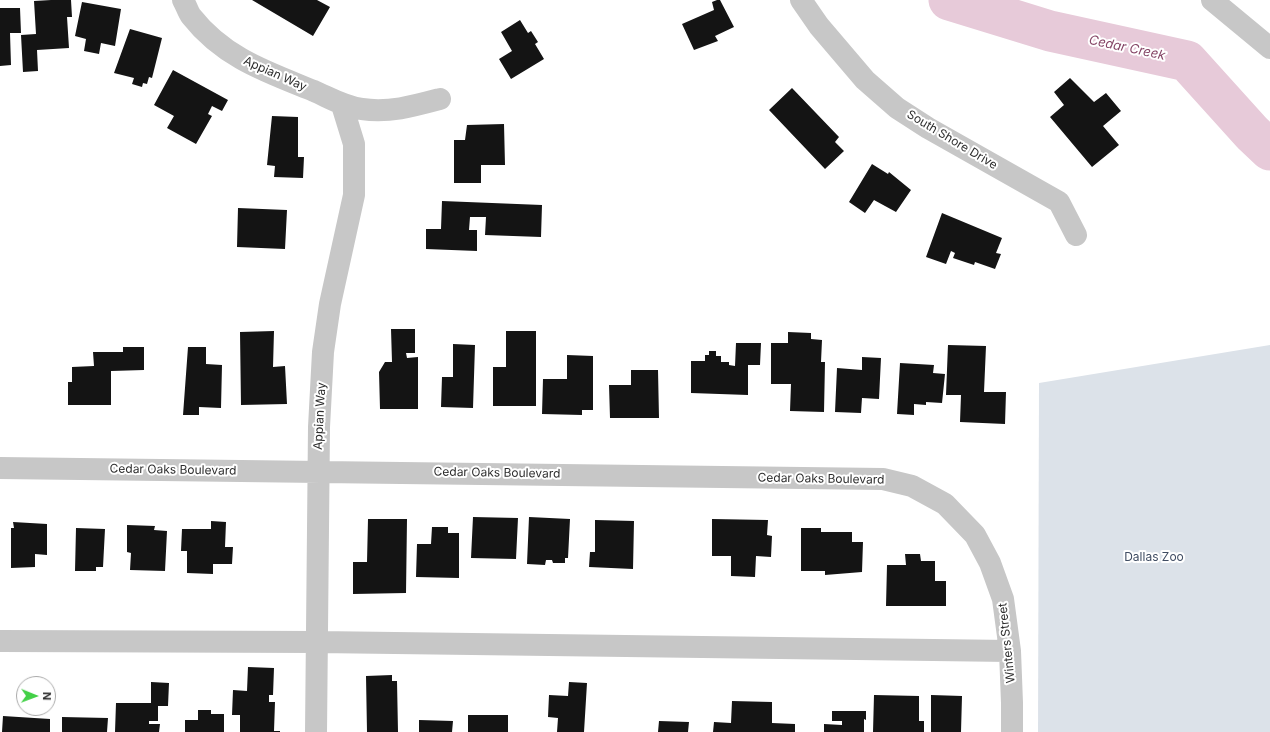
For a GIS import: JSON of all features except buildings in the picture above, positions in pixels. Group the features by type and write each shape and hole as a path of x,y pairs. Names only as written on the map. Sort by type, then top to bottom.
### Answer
{"street":[{"name":"Appian Way","path":"183,0 190,15 212,38 236,57 260,69 342,104 361,109 381,111 407,108 440,99"},
{"name":"South Shore Drive","path":"801,0 819,26 865,80 897,108 928,128 1059,202 1076,235"},
{"path":"1212,0 1270,48"},
{"name":"Appian Way","path":"316,732 318,642 318,471 324,345 330,304 354,195 354,144 342,104"},
{"name":"Cedar Oaks Boulevard","path":"0,468 883,479 912,486 944,504 975,535"},
{"name":"Winters Street","path":"975,535 990,563 1003,599 1010,651 1012,732"},
{"path":"0,641 318,642 1010,651"}],"green space":[{"name":"Dallas Zoo","path":"1270,345 1270,732 1038,732 1039,383"}],"waterway":[{"name":"Cedar Creek","path":"949,0 1050,31 1187,61 1252,133 1270,150"}]}
